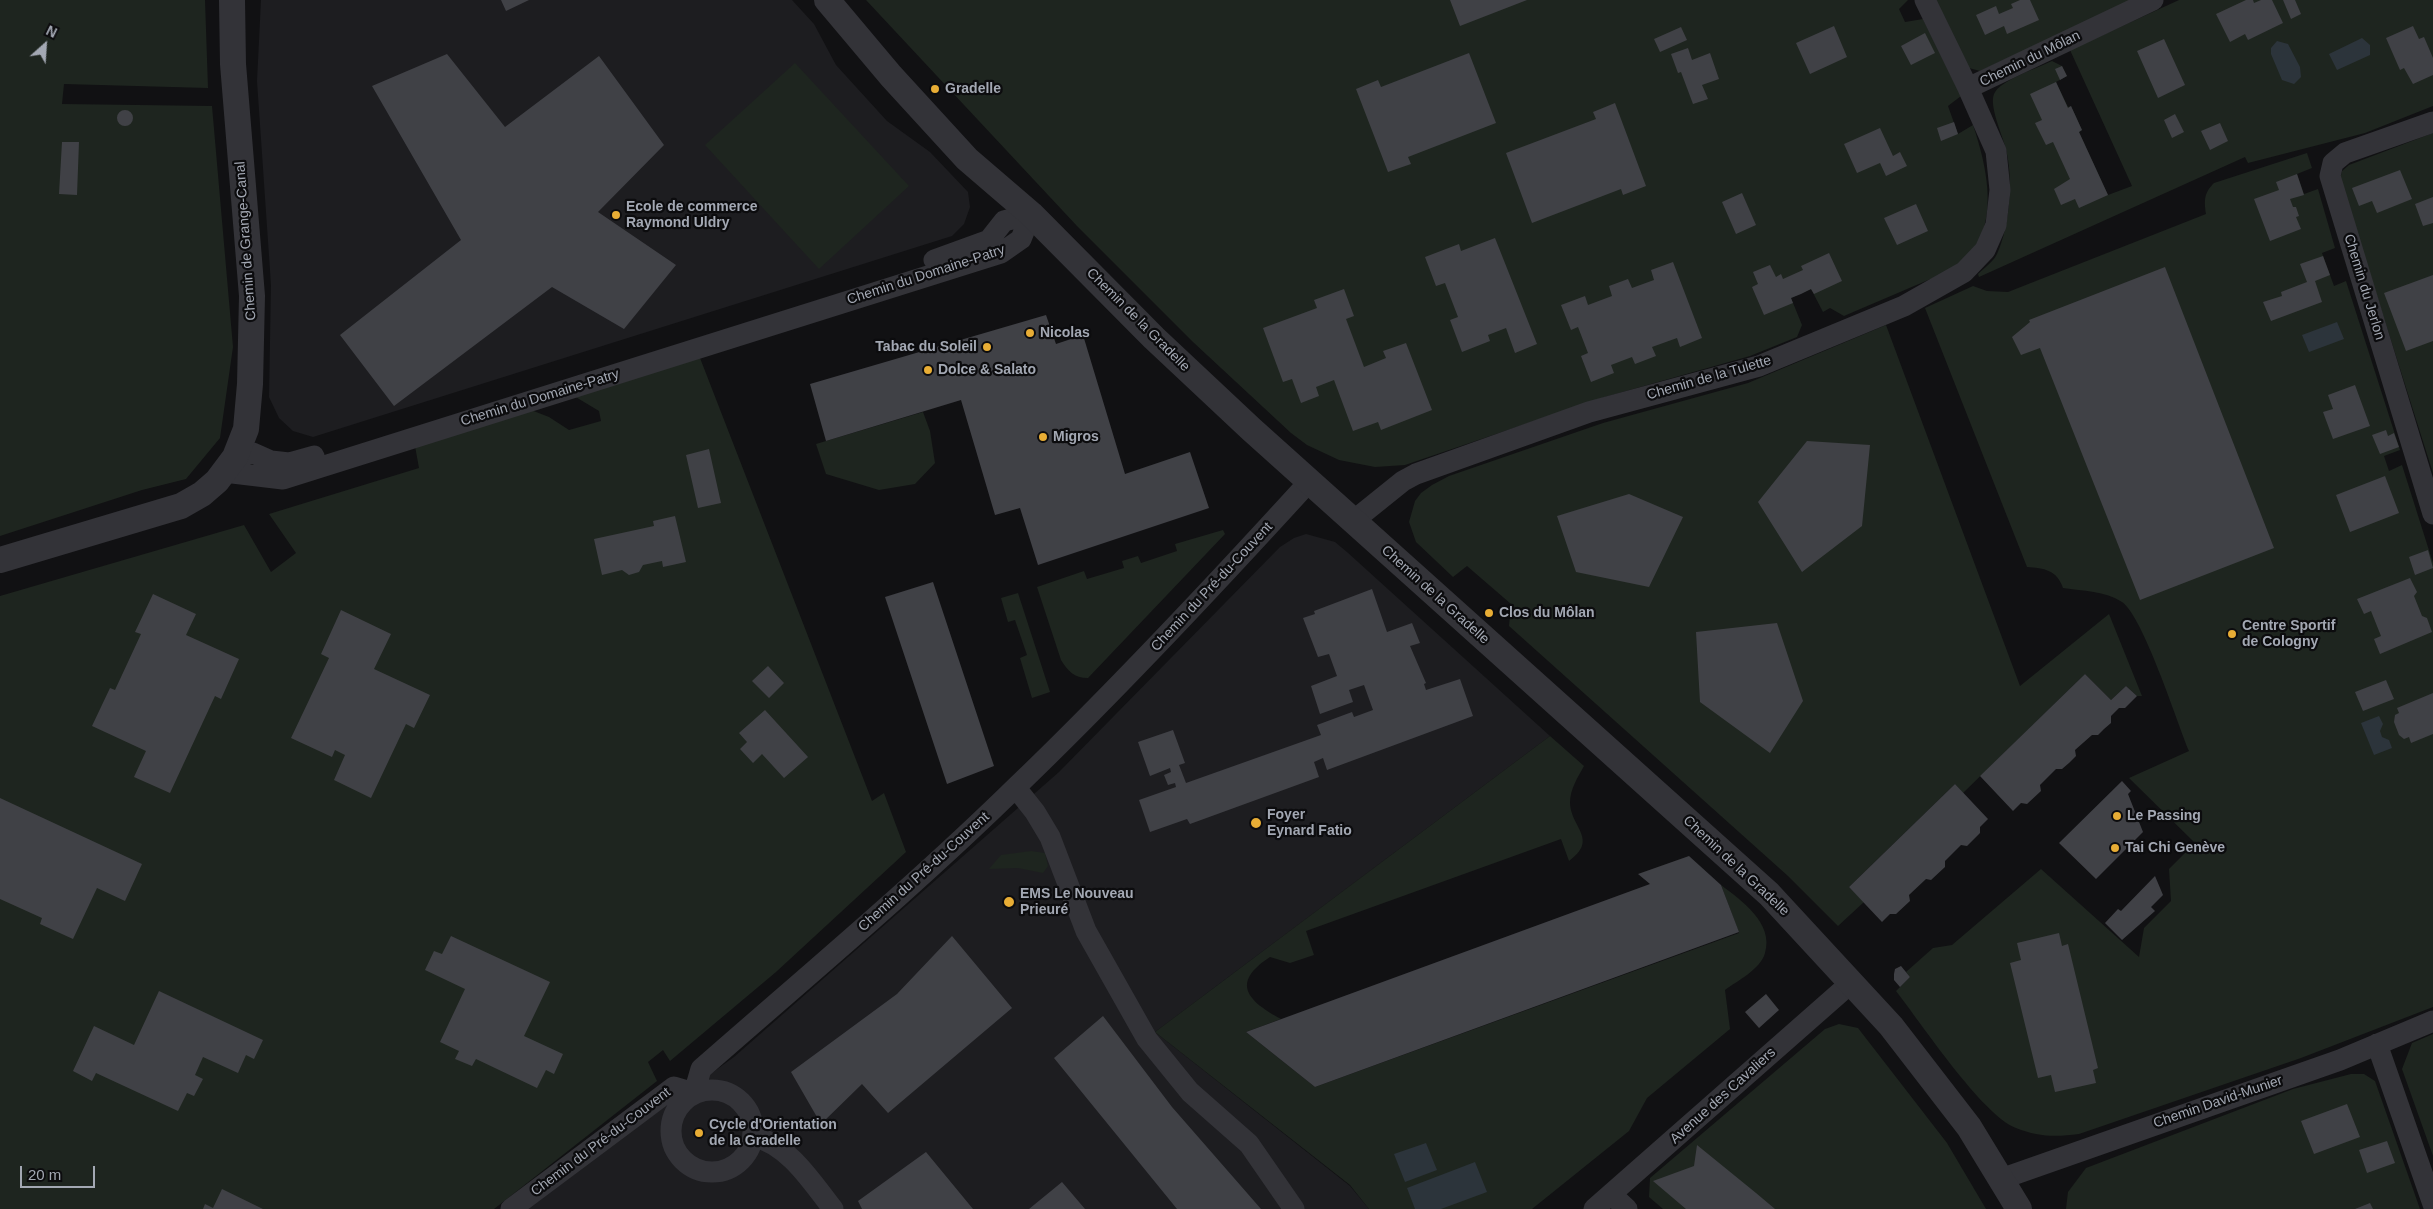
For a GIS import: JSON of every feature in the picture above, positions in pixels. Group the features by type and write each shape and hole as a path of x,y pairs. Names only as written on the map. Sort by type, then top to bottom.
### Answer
{"street":[{"name":"Chemin de Grange-Canal","path":"0,560 180,506 202,494 230,465 246,429 250,384 252,296 232,64 232,0"},
{"name":"Chemin de la Gradelle","path":"827,0 890,76 967,159 1031,214 1154,338 1308,483 1702,832 1768,894 1891,1026 1969,1127 2019,1209"},
{"name":"Chemin du Môlan","path":"1924,0 1968,88 2153,0"},
{"name":"Chemin de la Tulette","path":"1352,522 1403,481 1416,474 1589,412 1759,366 1904,306 1964,272 1985,250 1996,225 2000,190 1996,151 1968,88"},
{"name":"Chemin du Jerlon","path":"2433,122 2345,153 2333,164 2330,176 2433,514"},
{"name":"Chemin du Domaine-Patry","path":"230,465 283,479 1001,253 1021,239 1031,214"},
{"name":"Chemin du Domaine-Patry","path":"230,465 253,453 271,461 289,463 317,455 890,275 989,240 1004,221 1031,214"},
{"name":"Chemin du Pré-du-Couvent","path":"511,1209 674,1087 694,1093 701,1070 899,895 1016,788 1097,708 1236,563 1308,483"},
{"path":"1016,788 1035,812 1050,837 1086,931 1147,1039 1190,1092 1249,1144 1294,1209"},
{"name":"Avenue des Cavaliers","path":"1594,1209 1852,982"},
{"name":"Chemin David-Munier","path":"2001,1179 2340,1060 2433,1020"},
{"path":"2377,1044 2433,1204"},
{"path":"708,1090 722,1091 735,1097 745,1106 752,1119 753,1136 751,1146 744,1158 735,1166 723,1172 710,1173 697,1170 685,1163 676,1153 671,1140 670,1125 675,1112 683,1101 694,1093 708,1090"},
{"path":"753,1136 765,1139 784,1151 833,1209"},
{"path":"1612,1194 1628,1209"}],"shaded area":[{"path":"0,0 205,0 208,88 64,84 62,104 212,106 233,347 220,438 186,479 142,490 0,536"},
{"name":"Ecole de commerce Raymond Uldry","path":"261,0 792,0 814,24 836,65 887,121 930,152 968,192 970,207 964,224 952,236 313,437 293,431 279,418 269,397 271,285 257,81"},
{"path":"866,0 1908,0 1899,9 1905,22 1923,19 1961,96 1948,106 1958,134 1973,125 1983,159 1986,178 1988,196 1987,215 1983,232 1975,248 1957,266 1939,276 1844,316 1830,308 1823,312 1811,289 1791,298 1802,325 1797,337 1750,356 1605,397 1405,465 1375,467 1339,460 1307,445 1291,433 1193,342 1077,226"},
{"path":"1935,0 2133,0 1980,71 1969,68"},
{"path":"2179,0 2433,0 2433,106 2365,133 2248,163 2245,157 1979,277 1978,274 1997,254 2008,215 2010,186 2008,158 1996,120 1993,106 1994,94 2011,79 2052,61 2062,66 2067,76 2056,82 2068,107 2071,106 2082,130 2079,132 2108,195 2132,186 2070,50"},
{"path":"2362,38 2370,45 2370,55 2337,70 2329,54"},
{"path":"2277,41 2288,44 2300,67 2301,77 2294,84 2282,80 2271,54 2271,48"},
{"path":"795,63 909,186 819,269 705,145"},
{"path":"2433,133 2433,473 2340,179 2342,171 2349,165"},
{"path":"2307,153 2312,168 2297,174 2304,194 2318,189 2335,248 2322,253 2334,286 2346,281 2400,450 2384,456 2389,471 2402,465 2433,563 2433,1007 2301,1058 2079,1134 2047,1136 2024,1131 2002,1120 1986,1106 1953,1067 1896,991 1910,977 1906,972 1933,948 1952,945 2041,869 2139,957 2144,928 2171,901 2169,869 2195,843 2129,778 2189,751 2159,671 2140,627 2130,611 2122,602 2115,598 2094,592 2063,588 2057,577 2049,571 2027,567 1925,308 1973,286 1987,291 2008,292 2206,214 2206,197 2208,190 2214,183"},
{"path":"2337,322 2344,339 2309,352 2302,335"},
{"path":"1886,325 2020,686 2109,614 2142,696 2137,696 2126,686 2111,700 2085,674 1963,793 1955,784 1849,887 1864,902 1838,926 1788,876 1509,626 1511,604 1467,566 1453,577 1416,542 1409,522 1415,501 1421,493 1449,476 1603,423 1748,383"},
{"path":"700,358 872,801 884,793 906,852 776,972 670,1061 663,1050 648,1062 657,1081 494,1209 0,1209 0,596 244,525 271,572 296,553 269,514 419,468 415,446 531,410 549,417 569,430 601,421 599,411 574,396"},
{"path":"923,412 930,431 935,463 915,484 879,490 826,474 816,444"},
{"path":"1223,530 1225,534 1088,678 1079,677 1069,671 1061,660 1037,587 1084,571 1087,579 1124,568 1122,561 1138,556 1141,563 1177,551 1175,544"},
{"path":"1306,534 1335,542 1550,736 1155,1032 1350,1186 1369,1209 523,1209 734,1057 1059,772 1280,547 1294,538"},
{"path":"1018,593 1050,692 1032,698 1020,658 1027,655 1015,620 1008,622 1001,598"},
{"path":"2379,716 2383,724 2380,731 2382,737 2389,740 2392,748 2374,755 2361,723"},
{"path":"1550,736 1584,766 1570,798 1571,812 1583,840 1578,853 1569,861 1561,839 1306,931 1314,955 1290,963 1270,957 1250,975 1247,983 1248,991 1252,998 1281,1019 1246,1032 1315,1087 1739,933 1721,885 1746,905 1760,922 1767,942 1763,959 1742,979 1725,990 1730,1029 1647,1098 1629,1131 1532,1209 1369,1209 1350,1185 1155,1032"},
{"path":"1031,851 1045,853 1048,866 1043,873 1018,868 989,869 1001,855"},
{"path":"1839,1024 1858,1028 1947,1143 1986,1209 1663,1209 1649,1197 1650,1178 1825,1029"},
{"path":"2433,1034 2433,1156 2402,1069 2412,1043"},
{"path":"2351,1074 2364,1074 2375,1081 2420,1209 2066,1209 2068,1192 2086,1168 2293,1089"},
{"path":"1426,1143 1437,1170 1405,1182 1394,1154"},
{"path":"1475,1162 1487,1192 1441,1209 1415,1209 1407,1188"}],"building":[{"path":"501,0 529,0 506,11"},
{"path":"1450,0 1527,0 1460,26"},
{"path":"2020,0 2030,0 2039,20 2007,34 2004,26 1985,35 1976,15 1996,6 1999,14 2013,8 2011,4"},
{"path":"2246,0 2253,0 2254,3 2261,0 2272,0 2283,23 2248,40 2245,34 2230,42 2216,14"},
{"path":"2283,0 2295,0 2301,14 2291,19"},
{"path":"1834,26 1847,57 1810,74 1796,43"},
{"path":"2413,26 2419,39 2424,37 2433,58 2433,75 2413,84 2404,68 2400,70 2386,38"},
{"path":"1681,27 1687,40 1660,52 1654,39"},
{"path":"1925,33 1935,53 1911,65 1901,46"},
{"path":"2164,39 2185,85 2158,98 2137,51"},
{"path":"1688,48 1692,60 1710,53 1719,79 1702,85 1708,99 1693,104 1681,72 1678,73 1671,54"},
{"path":"1469,53 1496,123 1408,157 1411,164 1388,172 1356,89 1378,80 1381,87"},
{"path":"447,54 505,127 599,56 664,145 598,212 676,265 624,329 552,287 394,406 340,335 461,240 372,86"},
{"path":"2062,66 2067,76 2060,80 2055,69"},
{"path":"2056,82 2068,108 2071,106 2082,130 2079,132 2108,195 2079,208 2075,199 2061,205 2054,189 2070,179 2053,142 2046,145 2035,123 2042,120 2030,94"},
{"path":"1615,103 1646,186 1623,195 1621,189 1532,223 1506,153 1596,119 1593,112"},
{"path":"125,110 133,118 125,126 117,118"},
{"path":"2175,114 2184,132 2172,138 2164,120"},
{"path":"1954,122 1958,134 1941,141 1937,128"},
{"path":"2220,123 2228,141 2210,150 2201,131"},
{"path":"1880,128 1893,156 1900,152 1907,166 1886,176 1880,163 1857,173 1844,144"},
{"path":"62,142 79,142 77,195 59,194"},
{"path":"2400,170 2412,199 2377,213 2372,201 2359,206 2352,188"},
{"path":"2297,174 2304,195 2290,199 2293,207 2296,207 2299,216 2296,217 2301,229 2270,241 2254,199 2279,190 2276,182"},
{"path":"1742,193 1756,225 1736,234 1722,202"},
{"path":"2433,197 2433,223 2423,226 2415,204"},
{"path":"1916,204 1928,231 1897,245 1884,218"},
{"path":"1495,238 1537,344 1515,353 1506,328 1488,335 1490,341 1462,352 1450,320 1458,317 1445,283 1436,286 1425,257 1459,244 1461,251"},
{"path":"1829,253 1842,281 1814,294 1811,289 1791,298 1793,303 1764,315 1752,287 1758,284 1753,272 1770,265 1776,277 1781,274 1783,279 1803,270 1801,266"},
{"path":"2323,256 2330,275 2315,281 2322,302 2271,321 2263,302 2282,296 2281,292 2307,282 2300,264"},
{"path":"1673,262 1702,338 1680,347 1677,338 1652,347 1656,356 1635,364 1632,357 1611,365 1614,373 1591,382 1581,356 1588,353 1578,327 1571,330 1561,305 1585,296 1588,305 1612,296 1609,286 1628,279 1632,288 1654,280 1651,270"},
{"path":"2165,267 2274,548 2140,600 2040,348 2021,355 2012,337 2030,322 2029,320"},
{"path":"2433,275 2433,341 2406,351 2384,293"},
{"path":"1344,289 1354,316 1346,319 1364,367 1386,358 1383,351 1406,343 1432,410 1381,430 1378,422 1353,431 1334,380 1316,387 1319,396 1301,403 1292,379 1283,382 1263,328 1317,308 1314,300"},
{"path":"1046,315 1056,344 1083,335 1125,474 1190,452 1209,508 1038,565 1020,508 995,515 961,400 826,441 810,384"},
{"path":"2355,385 2370,426 2333,439 2323,412 2333,409 2328,395"},
{"path":"2386,430 2388,436 2394,433 2399,447 2380,454 2372,435"},
{"path":"1807,441 1870,445 1862,526 1802,572 1758,502"},
{"path":"709,449 721,503 698,508 686,455"},
{"path":"2385,476 2399,513 2350,532 2336,495"},
{"path":"1629,494 1683,517 1649,587 1576,572 1557,516"},
{"path":"675,516 686,562 663,567 662,561 643,565 639,572 629,575 622,570 602,575 594,539 654,526 653,521"},
{"path":"2428,550 2433,568 2415,575 2409,557"},
{"path":"2410,578 2417,592 2414,596 2422,616 2427,618 2432,632 2380,654 2374,639 2381,636 2371,611 2364,614 2357,599"},
{"path":"933,582 994,766 947,784 885,597"},
{"path":"1372,589 1387,632 1412,623 1420,643 1410,646 1426,683 1424,684 1426,690 1460,679 1473,716 1327,770 1323,758 1314,762 1319,777 1190,824 1187,819 1150,832 1139,800 1176,787 1175,783 1168,785 1164,775 1171,772 1170,768 1150,776 1138,742 1173,730 1185,763 1179,765 1186,783 1321,735 1317,725 1352,712 1354,717 1373,710 1364,685 1349,690 1353,702 1320,714 1311,686 1337,676 1329,654 1318,657 1303,618 1315,614 1314,611"},
{"path":"153,594 196,614 186,635 239,659 221,699 215,696 170,793 134,777 146,751 92,726 110,688 115,690 141,634 135,632"},
{"path":"341,610 391,634 374,669 430,695 414,728 406,724 371,798 334,780 345,755 335,750 332,757 291,738 329,658 321,654"},
{"path":"1777,623 1803,701 1770,753 1700,702 1696,632"},
{"path":"768,666 784,683 769,698 752,681"},
{"path":"2085,674 2111,700 2126,686 2137,696 2125,708 2119,708 2111,716 2111,723 2098,735 2092,735 2075,750 2076,756 2062,769 2056,769 2040,785 2041,791 2027,804 2021,803 2013,811 1980,776"},
{"path":"2386,680 2394,699 2363,711 2355,692"},
{"path":"2433,693 2433,734 2411,743 2409,737 2404,739 2399,735 2394,722 2395,715 2399,713 2397,708"},
{"path":"765,710 808,757 784,778 762,754 753,763 740,749 747,742 739,733"},
{"path":"2122,781 2131,791 2128,794 2143,832 2096,879 2059,843"},
{"path":"1955,784 1988,819 1980,827 1980,833 1967,846 1961,845 1945,861 1945,867 1931,880 1926,879 1909,895 1910,901 1896,914 1890,914 1882,922 1849,887"},
{"path":"0,798 142,864 125,901 97,888 73,939 40,924 42,918 0,899"},
{"path":"1689,856 1721,885 1739,932 1315,1087 1246,1032 1650,884 1638,874"},
{"path":"2155,876 2163,895 2151,907 2155,911 2122,940 2105,923 2118,909 2121,911"},
{"path":"2059,933 2062,946 2068,944 2098,1068 2093,1070 2096,1083 2055,1092 2051,1075 2038,1078 2010,963 2021,960 2017,943"},
{"path":"451,936 550,982 524,1036 563,1054 554,1074 546,1070 537,1088 476,1059 472,1066 455,1059 459,1051 440,1042 465,989 425,970 434,951 442,954"},
{"path":"952,936 1012,1008 888,1113 862,1084 821,1124 791,1072 897,994"},
{"path":"1901,966 1910,977 1900,987 1894,980 1894,974 1895,969"},
{"path":"159,991 263,1040 254,1059 246,1055 238,1073 203,1057 195,1075 203,1079 194,1096 187,1093 178,1111 96,1073 92,1081 73,1071 94,1026 134,1045"},
{"path":"1766,994 1779,1010 1759,1028 1745,1012"},
{"path":"1103,1016 1172,1107 1261,1209 1177,1209 1054,1058"},
{"path":"2347,1104 2360,1137 2314,1154 2301,1121"},
{"path":"2387,1141 2395,1163 2367,1173 2359,1150"},
{"path":"1697,1145 1775,1209 1686,1209 1653,1181 1694,1166"},
{"path":"926,1152 973,1209 862,1209 858,1201"},
{"path":"1062,1182 1085,1209 1029,1209"},
{"path":"222,1189 263,1209 203,1209 205,1204 213,1208"},
{"path":"2370,1203 2373,1209 2355,1209"}],"place":[{"name":"Gradelle","path":"935,89"},
{"name":"Ecole de commerce Raymond Uldry","path":"616,215"},
{"name":"Nicolas","path":"1030,333"},
{"name":"Tabac du Soleil","path":"987,347"},
{"name":"Dolce & Salato","path":"928,370"},
{"name":"Migros","path":"1043,437"},
{"name":"Clos du Môlan","path":"1489,613"},
{"name":"Centre Sportif de Cologny","path":"2232,634"},
{"name":"Le Passing","path":"2117,816"},
{"name":"Foyer Eynard Fatio","path":"1256,823"},
{"name":"Tai Chi Genève","path":"2115,848"},
{"name":"EMS Le Nouveau Prieuré","path":"1009,902"},
{"name":"Cycle d'Orientation de la Gradelle","path":"699,1133"}]}
